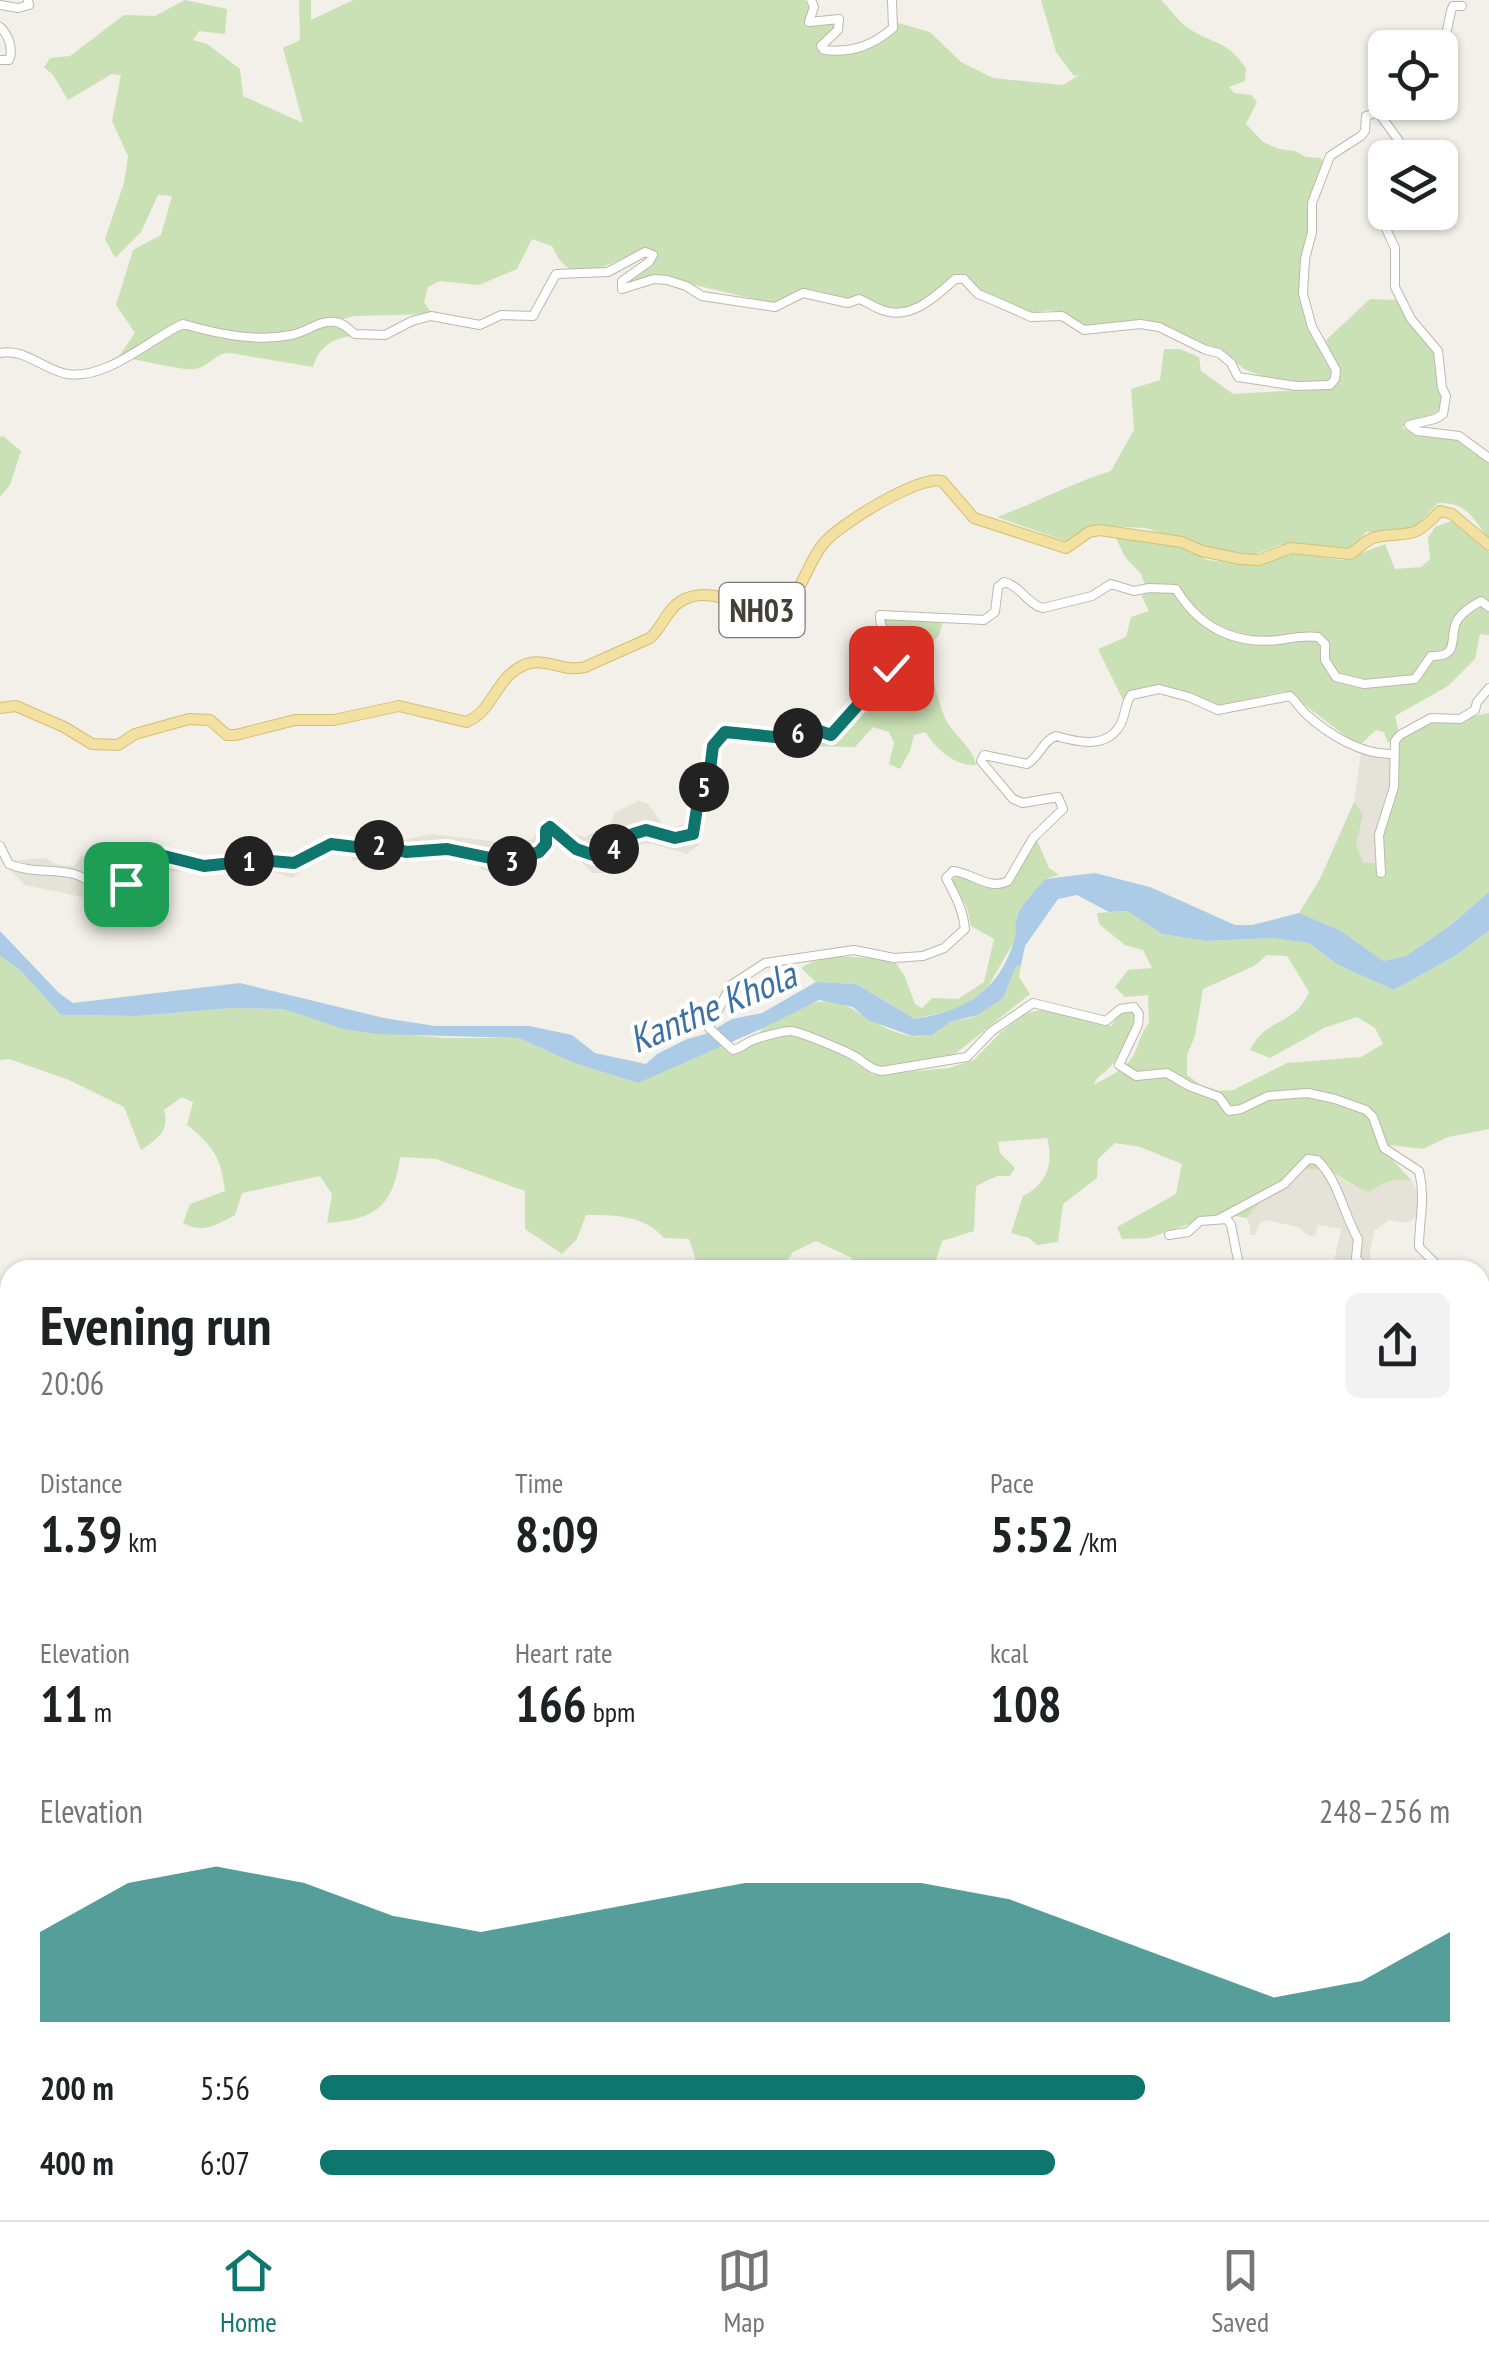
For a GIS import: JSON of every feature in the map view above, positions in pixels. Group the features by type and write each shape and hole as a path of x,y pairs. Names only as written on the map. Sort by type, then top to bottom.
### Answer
{"main road":[{"name":"NH03","path":"0,708 16,706 92,744 106,746 190,719 210,720 228,735 295,720 334,720 399,706 466,722 482,713 499,684 523,665 540,661 573,670 585,668 650,638 682,600 706,596 741,601 764,612 782,610 814,556 835,532 891,498 935,479 942,481 974,518 1066,548 1089,532 1100,530 1182,542 1202,551 1241,559 1259,560 1290,548 1350,554 1370,539 1412,535 1440,511 1452,514 1489,545"}],"street":[{"path":"0,5 25,7 28,0"},
{"path":"810,0 814,7 809,22 839,19 838,30 822,46 824,50 846,52 874,42 893,28 892,0"},
{"path":"1446,30 1453,6 1462,6"},
{"path":"0,27 7,35 12,54 10,60 0,60"},
{"path":"0,353 11,351 66,374 76,374 89,373 139,352 183,324 232,336 265,338 291,336 317,323 333,321 342,323 354,334 385,335 431,316 480,325 501,315 526,318 539,310 556,274 598,274 645,252 653,255 649,262 622,282 622,289 654,279 686,286 702,296 749,306 774,308 803,294 848,302 859,300 882,311 905,313 932,300 955,278 964,279 978,294 994,301 1031,316 1062,316 1084,330 1140,324 1159,327 1219,353 1231,363 1238,377 1296,386 1330,385 1336,370 1312,327 1303,294 1312,203 1330,156 1365,131 1368,115"},
{"path":"1387,230 1395,248 1395,287 1410,319 1438,352 1446,396 1443,414 1435,420 1409,424 1418,431 1459,436 1489,458"},
{"path":"0,846 9,864 20,869 66,872 111,890 126,884 149,862 164,856 204,866 260,860 294,863 331,844 387,846 406,852 447,849 509,862 539,852 546,844 546,830 550,827 576,849 606,857 633,834 646,830 675,838 693,834 713,746 725,732 785,738 808,727 831,735 837,732 891,668 894,654 880,627 880,615 984,620 995,612 998,587 1004,582 1016,585 1036,607 1043,608 1092,596 1112,584 1134,592 1170,587 1206,624 1228,636 1263,640 1298,635 1318,637 1325,644 1325,660 1336,678 1364,684 1415,679 1430,656 1444,655 1450,650 1460,616 1481,601 1489,607"},
{"path":"1382,873 1379,835 1394,787 1395,741 1431,718 1466,717 1489,688"},
{"path":"1393,754 1378,754 1332,734 1303,712 1290,696 1218,710 1159,689 1140,691 1127,700 1118,730 1107,737 1086,744 1056,736 1027,764 984,755 981,761 988,772 1013,799 1023,802 1058,798 1063,809 1033,838 1008,881 992,885 965,872 948,874 946,878 965,929 956,939 923,956 894,958 854,950 765,963 731,985 709,1028 733,1050 788,1031 803,1033 861,1060 870,1070 882,1071 967,1057 1013,1014 1033,1004 1106,1021 1120,1008 1134,1008 1139,1014 1138,1026 1119,1065 1136,1076 1167,1073 1219,1097 1228,1111 1268,1096 1308,1093 1366,1110 1378,1127 1384,1148 1419,1171 1424,1212 1419,1224 1419,1247 1432,1260"},
{"path":"1219,1219 1284,1184 1308,1159 1317,1160 1346,1208 1349,1228 1358,1238 1358,1260"},
{"path":"1169,1234 1188,1232 1200,1222 1227,1219 1232,1225 1238,1260"}],"shaded area":[{"path":"1361,753 1390,756 1391,760 1393,787 1379,863 1371,865 1364,863 1356,846 1363,814 1354,802"},
{"path":"702,778 710,784 703,801 699,845 687,854 653,844 637,844 629,856 626,873 592,873 567,847 551,847 510,882 456,855 379,850 373,859 353,860 346,849 303,863 300,873 292,878 263,868 162,872 138,895 111,903 25,885 9,869 12,861 45,858 59,865 74,866 81,856 89,855 96,868 103,871 118,867 130,857 165,853 196,856 205,862 291,860 328,840 394,843 430,834 508,843 533,839 541,823 585,837 610,824 615,812 639,801 648,804 663,825 675,827 685,824 688,812 684,787"},
{"path":"1325,1167 1353,1186 1400,1178 1412,1181 1422,1202 1422,1214 1405,1223 1389,1220 1374,1231 1370,1260 1334,1260 1341,1229 1318,1225 1315,1236 1309,1236 1298,1227 1265,1220 1259,1224 1256,1235 1250,1235 1246,1218 1267,1195 1304,1169"}],"green space":[{"path":"185,0 227,9 225,34 199,31 193,40 207,44 240,69 243,96 303,123 283,48 300,40 299,0 311,0 311,20 353,0 805,0 810,10 805,21 809,25 836,21 827,45 830,47 873,40 891,21 930,32 961,62 993,78 1063,85 1081,74 1074,76 1056,52 1041,0 1161,0 1187,27 1226,47 1246,68 1245,81 1229,87 1234,93 1251,95 1257,102 1246,124 1263,142 1306,157 1321,158 1324,164 1305,249 1301,297 1308,325 1333,369 1331,377 1324,382 1307,383 1264,377 1244,369 1225,353 1154,323 1082,328 1060,312 1030,313 982,293 967,277 957,276 922,302 902,310 882,307 859,296 844,298 815,290 794,293 776,304 656,276 624,286 653,261 655,250 586,272 573,270 562,262 552,246 532,239 517,269 479,285 440,281 428,287 424,302 432,314 354,316 294,333 246,336 186,323 119,356 135,333 116,305 133,250 161,235 172,196 158,195 141,232 115,258 105,239 124,183 128,156 112,121 121,75 112,74 68,100 44,67 50,58 70,56 124,15 155,16"},
{"path":"1370,299 1396,300 1435,351 1442,408 1402,427 1410,432 1461,439 1489,461 1489,539 1463,509 1438,503 1413,529 1366,532 1352,548 1280,545 1253,555 1221,552 1145,528 1088,528 1068,542 997,517 1111,471 1134,430 1131,389 1160,380 1164,349 1180,349 1199,357 1201,371 1233,394 1334,388 1340,377 1326,340"},
{"path":"341,325 355,336 328,344 313,367 230,353 195,369 132,359 183,327 265,340"},
{"path":"0,437 21,451 10,485 0,497"},
{"path":"1451,521 1489,552 1489,635 1480,634 1475,659 1448,686 1395,716 1399,732 1388,743 1384,732 1376,730 1362,743 1351,740 1286,691 1214,706 1180,691 1156,687 1133,692 1123,700 1098,649 1126,637 1131,617 1149,611 1142,597 1145,585 1141,574 1125,557 1115,536 1188,549 1207,560 1256,565 1292,553 1343,560 1385,544 1395,569 1421,567 1430,559 1428,538 1435,527"},
{"path":"885,620 943,621 939,635 929,647 934,683 945,718 976,765 960,763 946,755 925,732 914,735 900,769 889,764 894,743 889,732 873,727 855,747 802,746 802,738 836,736 862,700 894,667 881,624"},
{"path":"1489,713 1489,892 1406,956 1383,961 1299,913 1320,879 1354,802 1363,814 1356,846 1364,863 1379,863 1398,743 1406,734 1428,723"},
{"path":"1037,840 1049,868 1059,875 1045,879 1017,915 1015,940 986,990 958,1009 915,1019 856,984 816,982 801,968 834,957 894,960 915,1004 922,1008 932,998 958,999 984,982 994,939 971,926 967,908 951,880 959,875 986,887 1008,886"},
{"path":"1127,911 1162,934 1206,941 1271,938 1309,943 1338,965 1394,990 1455,956 1489,931 1489,1129 1448,1137 1423,1149 1390,1145 1387,1154 1412,1181 1389,1181 1369,1192 1332,1172 1305,1169 1286,1188 1267,1195 1246,1218 1221,1213 1149,1238 1122,1239 1117,1227 1176,1194 1182,1164 1140,1147 1115,1143 1098,1159 1097,1178 1063,1204 1058,1242 1037,1245 1029,1238 1011,1233 1023,1196 1047,1172 1047,1138 998,1142 1000,1153 1015,1168 1010,1176 997,1176 976,1186 974,1231 942,1241 936,1260 851,1260 816,1241 793,1252 788,1260 696,1260 689,1239 664,1238 648,1225 619,1216 586,1215 577,1239 562,1254 525,1229 525,1191 436,1159 400,1157 387,1199 370,1214 358,1218 327,1223 332,1194 320,1176 242,1193 235,1215 209,1227 190,1226 183,1223 190,1204 225,1191 215,1154 187,1125 193,1102 182,1097 164,1110 164,1129 141,1150 124,1107 69,1080 9,1059 0,1060 0,956 20,970 61,1015 138,1016 231,1008 285,1009 343,1029 444,1038 519,1038 574,1063 638,1083 716,1046 739,1052 764,1039 786,1034 824,1045 873,1075 949,1068 974,1060 1025,1014 1042,1009 1111,1026 1122,1011 1134,1011 1124,1048 1094,1085 1127,1064 1149,1023 1148,995 1125,997 1115,987 1128,970 1152,968 1143,950 1125,945 1099,924 1097,913","holes":["1267,955 1287,956 1309,992 1296,1011 1264,1032 1250,1050 1270,1058 1324,1028 1357,1017 1375,1028 1383,1044 1361,1057 1287,1063 1233,1090 1201,1085 1187,1075 1187,1055 1195,1036 1203,989 1254,966"]},
{"path":"1021,965 1019,977 1030,994 955,1054 877,1067 816,1035 782,1029 758,1034 790,1012 826,1001 853,1009 893,1031 923,1036 977,1015 1016,966"}],"water":[{"path":"1095,873 1150,887 1235,925 1252,925 1299,913 1341,931 1383,961 1406,956 1489,892 1489,931 1455,956 1394,990 1338,965 1309,943 1271,938 1206,941 1162,934 1127,911 1109,912 1077,895 1058,899 1025,946 1021,965 1016,966 1003,998 978,1015 950,1022 932,1035 912,1036 868,1020 853,1007 819,1000 638,1083 574,1063 519,1038 376,1034 343,1029 284,1009 231,1008 138,1016 61,1015 20,970 0,956 0,931 73,1003 240,983 384,1018 435,1026 529,1026 572,1035 595,1053 646,1064 687,1039 706,1034 732,1019 762,1013 816,982 856,984 915,1019 964,1005 999,974 1014,941 1019,912 1045,879"}],"route":[{"path":"126,884 149,862 164,856 204,866 260,860 294,863 331,844 342,844 364,848 387,846 406,852 447,849 504,862 539,852 546,844 546,830 550,827 576,849 602,858 633,834 646,830 675,838 693,834 713,746 725,732 785,738 808,727 831,735 891,668"}],"water label":[{"name":"Kanthe Khola","path":"712,1006"}]}
